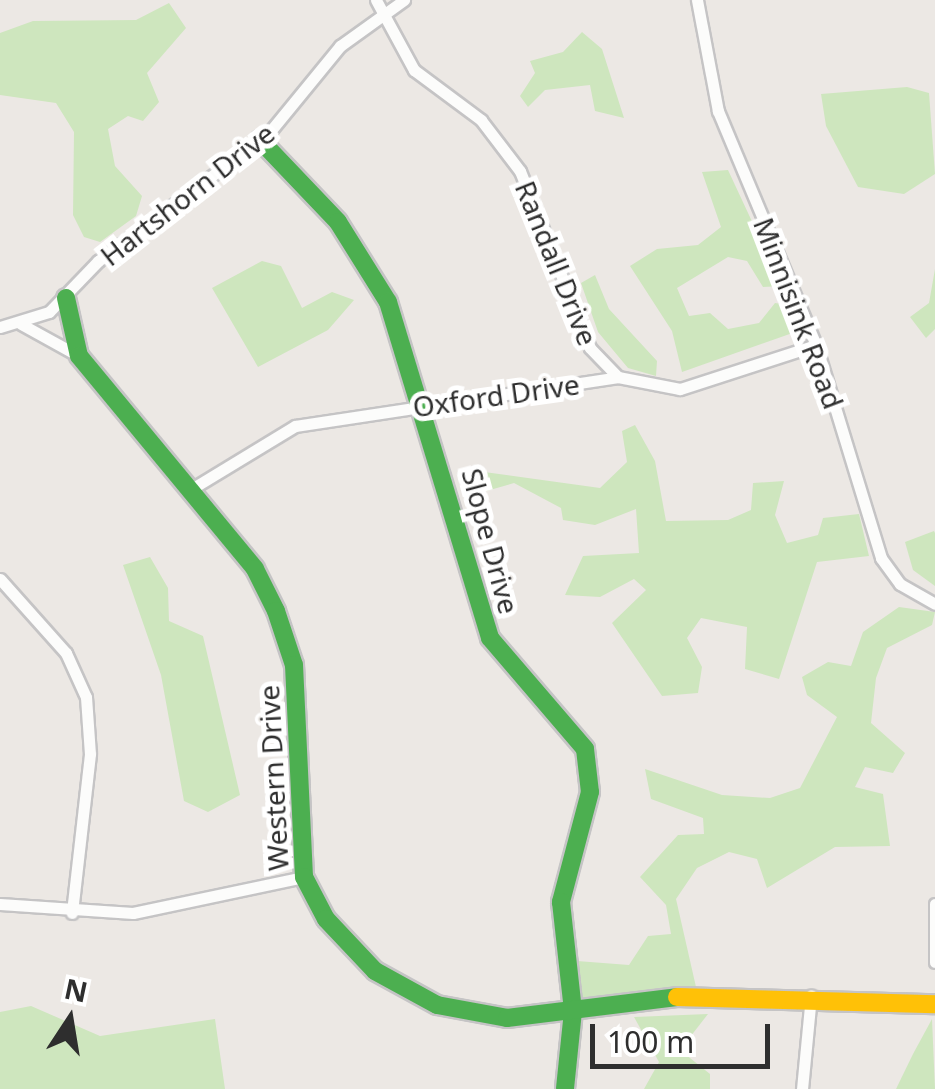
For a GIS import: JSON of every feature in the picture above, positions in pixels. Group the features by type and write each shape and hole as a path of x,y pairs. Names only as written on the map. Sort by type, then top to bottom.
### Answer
{"street":[{"name":"Randall Drive","path":"376,0 414,70 480,120 520,171 590,348 618,377"},
{"name":"Hartshorn Drive","path":"0,327 21,324 66,298 98,262 260,140 328,58 404,0"},
{"name":"Minnisink Road","path":"698,0 718,110 816,345 880,558 900,584 935,604"},
{"name":"Slope Drive","path":"260,140 365,263 426,406 490,638 586,749 590,792 560,902 573,1011 565,1089"},
{"name":"Western Drive","path":"66,298 79,356"},
{"name":"Western Drive","path":"21,324 79,356 255,570 294,666 304,876 341,938 416,996 496,1018 703,994 811,995 935,1004"},
{"name":"Oxford Drive","path":"188,491 270,435 618,377 680,389 816,345"},
{"path":"0,579 66,652 86,697 90,754 72,914"},
{"path":"0,904 72,914 133,914 304,876"},
{"path":"935,904 935,962"},
{"path":"802,1089 811,995"}],"green space":[{"path":"169,3 186,28 147,73 159,102 143,121 128,116 108,129 115,166 142,196 136,216 100,242 84,237 73,215 74,132 56,103 0,95 0,33 33,21 136,20"},
{"path":"582,32 602,49 624,118 595,111 590,85 545,90 528,107 520,96 535,73 530,61 563,52"},
{"path":"907,87 929,93 935,174 904,194 858,187 826,126 821,94"},
{"path":"728,170 782,286 763,287 747,261 728,257 677,288 689,316 710,313 728,329 759,323 775,303 788,305 801,330 682,372 672,331 630,266 657,249 698,245 721,227 702,172"},
{"path":"262,261 281,266 302,308 332,292 354,300 328,330 258,367 212,288"},
{"path":"935,269 935,329 926,338 910,317 929,303"},
{"path":"595,275 609,309 657,361 656,376 628,368 598,332 581,283"},
{"path":"635,425 655,461 666,521 728,520 751,510 753,483 784,481 775,515 787,543 818,535 823,518 859,514 869,556 817,562 779,679 745,669 747,627 701,618 687,638 702,667 698,693 662,696 612,623 646,590 634,579 600,597 565,595 583,556 639,553 636,509 595,525 563,520 561,508 514,483 469,496 477,471 600,488 627,462 622,431"},
{"path":"934,531 935,586 913,570 905,542"},
{"path":"150,557 168,588 169,621 203,636 240,795 208,812 184,801 161,675 123,565"},
{"path":"899,607 935,612 932,625 887,648 876,678 871,723 905,753 893,773 865,767 855,787 883,794 890,846 835,847 767,888 757,859 729,852 697,868 676,899 696,987 577,998 577,961 629,965 648,936 671,934 666,905 640,877 678,835 704,834 703,818 651,799 645,769 722,795 770,798 800,788 837,717 807,695 802,677 828,662 851,666 863,632"},
{"path":"31,1006 100,1036 215,1019 225,1089 0,1089 0,1012"},
{"path":"708,1014 680,1050 710,1074 710,1089 644,1089 659,1062 634,1017"},
{"path":"932,1019 935,1089 896,1089 913,1054"}],"traffic: fast":[{"path":"260,140 338,222 388,302 490,638 585,749 590,792 561,902 573,1011 565,1089"},
{"path":"66,298 79,356 255,569 276,611 294,665 304,877 326,919 375,971 437,1005 507,1018 677,997"}],"traffic: slow":[{"path":"677,997 935,1004"}]}
